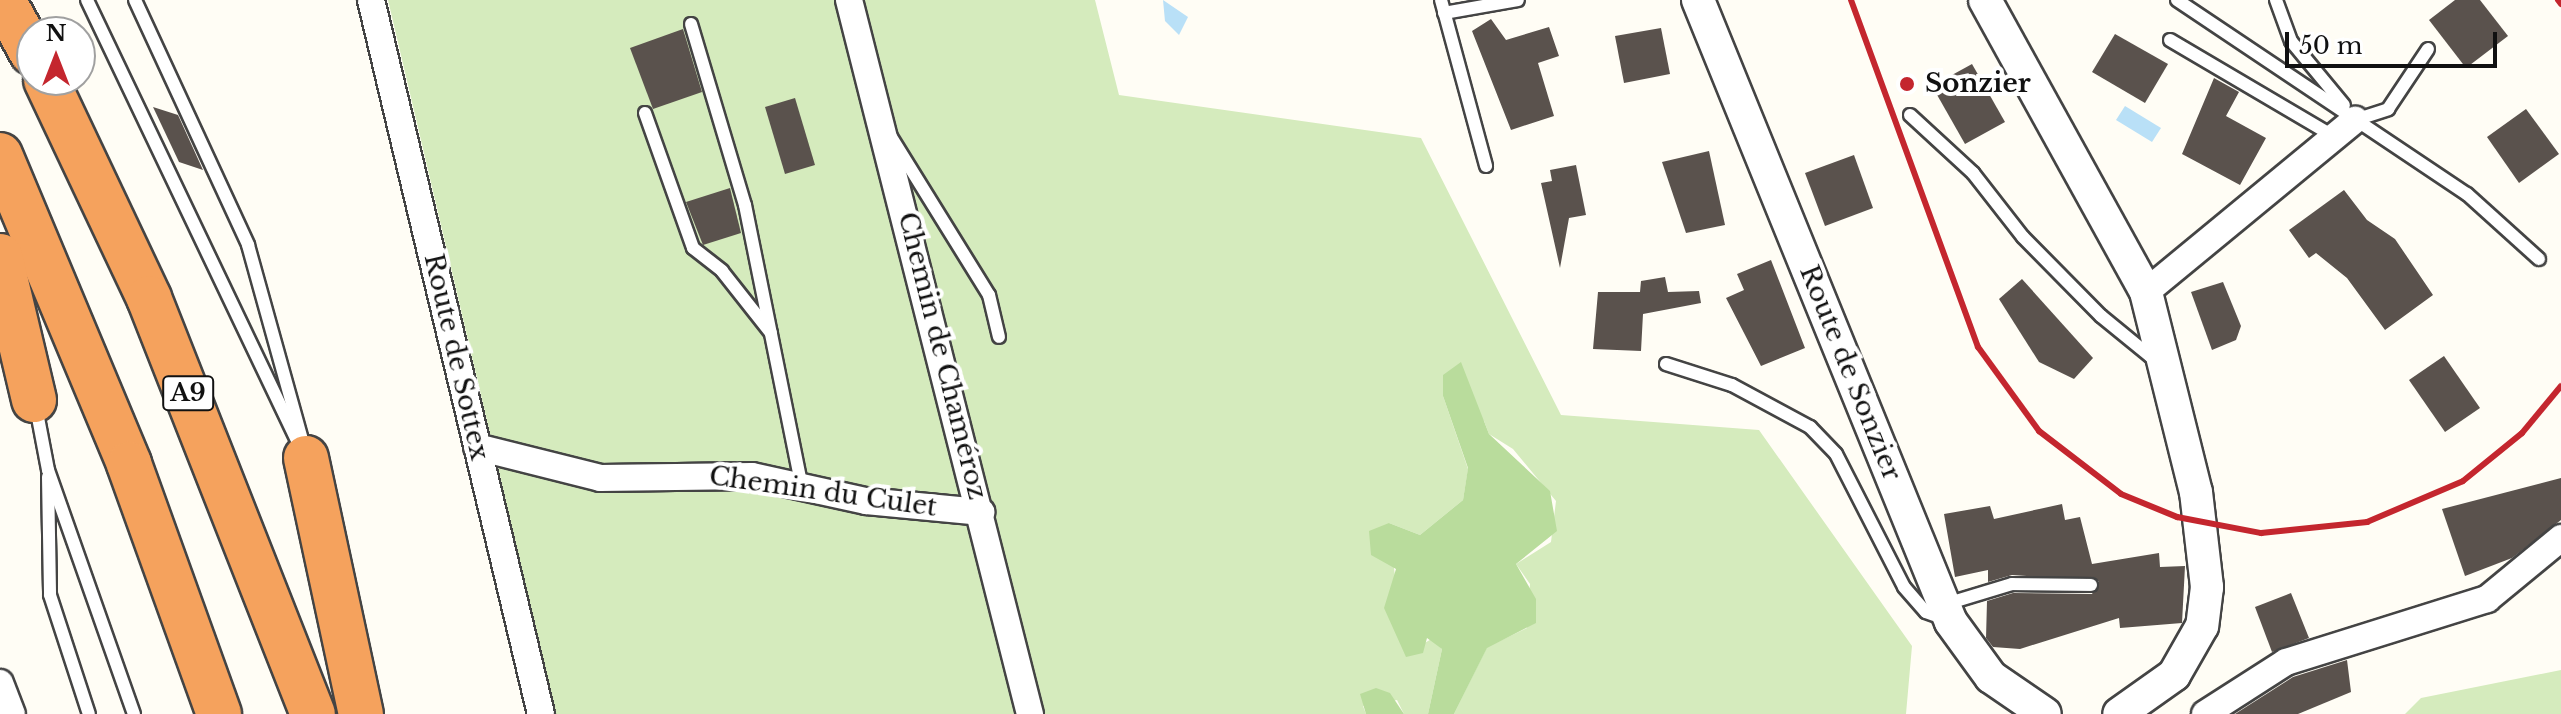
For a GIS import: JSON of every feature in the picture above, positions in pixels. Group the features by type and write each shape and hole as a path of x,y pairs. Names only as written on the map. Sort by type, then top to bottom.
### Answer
{"highway":[{"path":"3,0 16,24"},
{"name":"A9","path":"54,96 149,298 313,714"},
{"path":"0,155 129,464 219,714"},
{"path":"0,256 34,400"},
{"path":"306,458 361,714"}],"street":[{"name":"Route de Sottex","path":"371,0 541,714"},
{"name":"Chemin de Chaméroz","path":"849,0 1030,714"},
{"name":"Route de Sonzier","path":"1698,0 1947,614 1991,677 2045,714"},
{"path":"1985,0 2146,292 2162,339 2196,492 2206,611 2196,644 2174,675 2119,714"},
{"path":"2146,292 2346,130"},
{"name":"Chemin du Culet","path":"477,447 600,478 752,476 802,487 981,512"},
{"path":"2205,714 2286,662 2487,599 2561,538"},
{"path":"0,683 12,714"}],"lane":[{"path":"87,0 306,458"},
{"path":"135,0 248,245 306,458"},
{"path":"1441,0 1486,166"},
{"path":"1444,13 1518,0"},
{"path":"2177,0 2346,130"},
{"path":"2276,0 2291,41 2346,130"},
{"path":"691,24 745,205 802,487"},
{"path":"2170,40 2467,194 2539,259"},
{"path":"2346,130 2388,109 2428,49"},
{"path":"645,113 693,248 722,271 771,333"},
{"path":"1910,115 1973,173 2023,237 2101,316 2150,356 2162,339"},
{"path":"878,118 969,258 989,295 999,337"},
{"path":"1666,364 1732,385 1810,427 1836,454 1904,587 1926,612 1947,614 2012,584 2091,585"},
{"path":"34,400 48,470 134,714"},
{"path":"48,470 49,587 89,714"}],"green space":[{"path":"388,0 1095,0 1119,95 1421,138 1561,415 1759,430 1912,646 1906,714 1454,714 1487,647 1527,628 1530,584 1516,564 1551,542 1556,501 1513,449 1489,434 1484,421 1443,396 1468,469 1463,500 1420,535 1389,523 1395,577 1423,644 1433,638 1442,649 1428,714 1404,714 1397,700 1363,706 1366,714 556,714"},
{"path":"1461,362 1489,434 1550,491 1557,531 1516,564 1536,599 1536,623 1487,648 1454,714 1428,714 1442,649 1427,638 1423,653 1406,657 1384,608 1396,569 1371,555 1369,531 1389,523 1420,535 1463,500 1468,468 1443,396 1443,375"},
{"path":"2561,670 2561,714 2405,714 2421,698"},
{"path":"1376,688 1390,693 1404,714 1366,714 1360,694"}],"water":[{"path":"1163,0 1188,17 1179,35 1165,21"},
{"path":"2125,106 2161,128 2152,142 2116,120"}],"building":[{"path":"2455,0 2480,0 2508,36 2466,68 2429,20"},
{"path":"1491,19 1506,40 1549,27 1559,56 1538,63 1554,116 1511,130 1472,31"},
{"path":"1661,28 1670,74 1624,83 1615,36"},
{"path":"683,29 702,92 653,109 630,48"},
{"path":"2115,34 2168,64 2145,103 2092,72"},
{"path":"1972,64 2005,122 1965,144 1932,86"},
{"path":"2214,78 2239,92 2226,116 2266,138 2240,185 2182,154"},
{"path":"795,98 815,165 785,174 765,107"},
{"path":"153,107 178,115 203,170 179,162"},
{"path":"2526,109 2559,154 2519,183 2487,137"},
{"path":"1709,151 1725,225 1686,233 1662,162"},
{"path":"1854,155 1873,208 1825,226 1805,173"},
{"path":"1576,165 1586,215 1569,218 1560,268 1541,183 1552,181 1550,170"},
{"path":"730,188 741,233 703,245 686,202"},
{"path":"2344,190 2367,220 2395,239 2433,295 2385,330 2347,278 2316,253 2309,258 2289,230"},
{"path":"1771,260 1805,348 1761,366 1726,298 1744,290 1737,274"},
{"path":"1665,277 1668,292 1699,291 1701,303 1643,314 1641,351 1593,349 1598,292 1640,292 1641,281"},
{"path":"2022,279 2093,358 2074,379 2039,362 1999,299"},
{"path":"2223,282 2241,326 2236,340 2212,350 2191,292"},
{"path":"2444,356 2480,408 2445,432 2409,380"},
{"path":"2561,478 2561,520 2512,558 2465,576 2442,509"},
{"path":"2062,504 2065,520 2080,517 2092,564 2159,553 2160,567 2185,566 2182,623 2120,628 2119,618 2020,649 1993,647 1986,638 1987,601 2013,593 2092,594 2099,581 2012,575 1988,582 1988,570 1955,577 1944,514 1990,506 1994,519"},
{"path":"2291,593 2309,638 2272,652 2255,607"},
{"path":"2347,660 2351,692 2298,714 2235,714 2293,677"}],"railway":[{"path":"1851,0 1978,347 2039,431 2121,494 2177,517 2261,533 2367,522 2463,481 2522,433 2561,386"},
{"path":"2558,0 2561,4"}],"place":[{"name":"Sonzier","path":"1907,84"}]}
